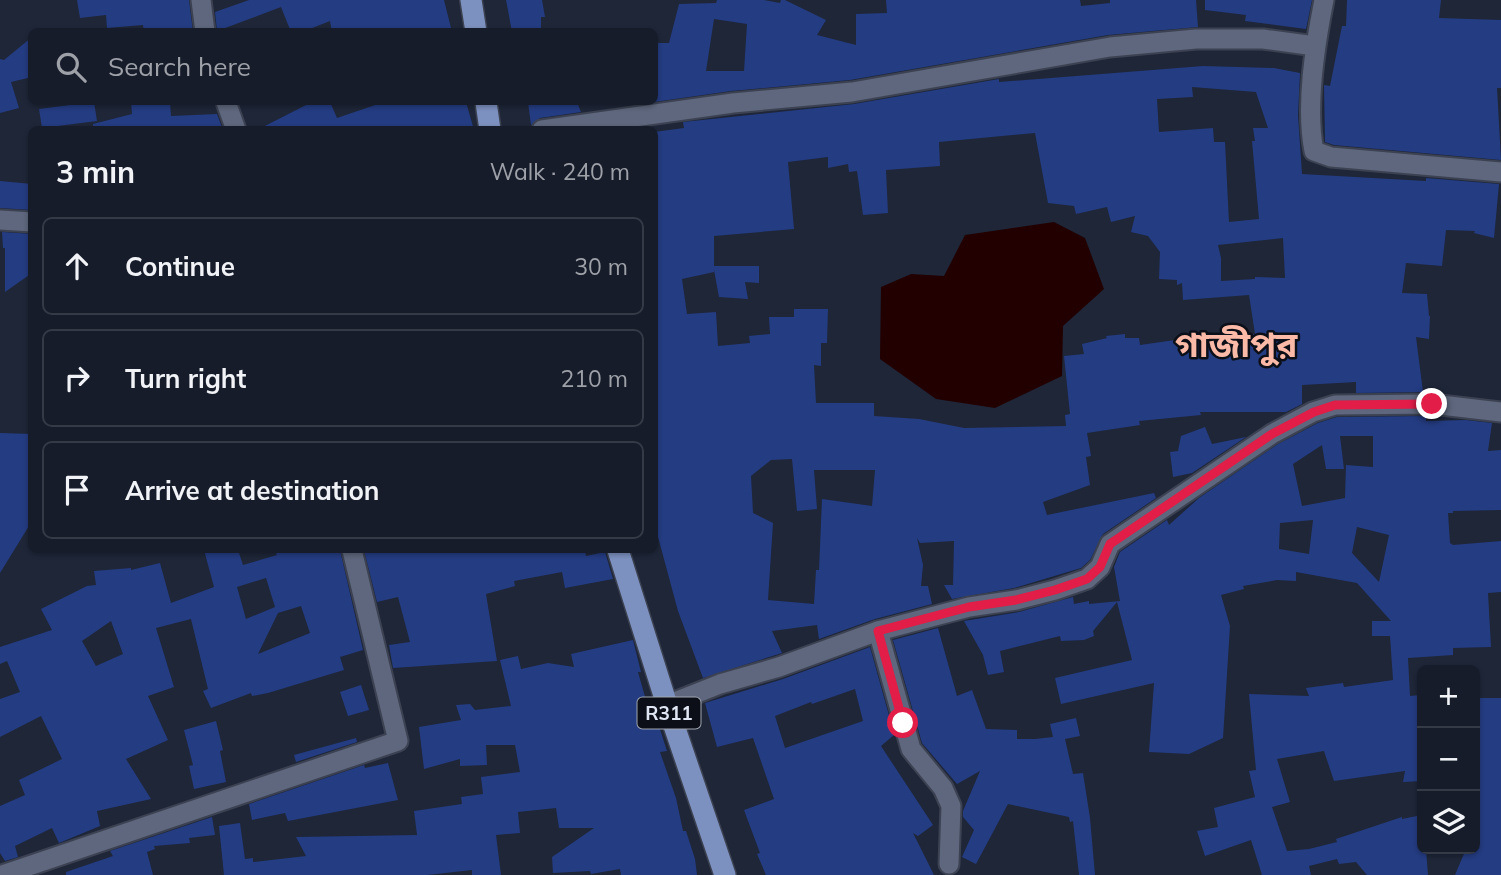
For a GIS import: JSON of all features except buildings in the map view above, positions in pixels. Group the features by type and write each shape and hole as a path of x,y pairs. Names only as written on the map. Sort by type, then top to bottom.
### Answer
{"main road":[{"path":"471,0 475,28"},
{"path":"486,105 489,126"},
{"name":"R311","path":"619,553 725,875"}],"street":[{"path":"201,0 204,28"},
{"path":"1324,0 1315,46 1311,134 1314,151 1331,157 1501,172"},
{"path":"570,126 733,103 852,92 1110,47 1196,39 1263,39 1315,46"},
{"path":"227,105 235,126"},
{"path":"0,220 28,222"},
{"path":"667,705 720,684 779,667 878,631 969,607 1016,600 1087,579 1100,567 1110,544 1272,434 1314,412 1335,405 1432,404 1501,412"},
{"path":"2,875 398,741 353,553"},
{"path":"878,631 911,749 943,788 951,806 949,864"}],"shaded area":[{"path":"1054,222 1085,238 1104,289 1063,326 1062,376 995,408 936,399 880,359 881,287 911,274 944,276 965,235"}],"district":[{"name":"গাজীপুর","path":"1236,344"}],"route":[{"path":"903,723 878,631 969,607 1016,600 1087,579 1100,567 1110,544 1272,434 1314,412 1335,405 1432,404"}]}
